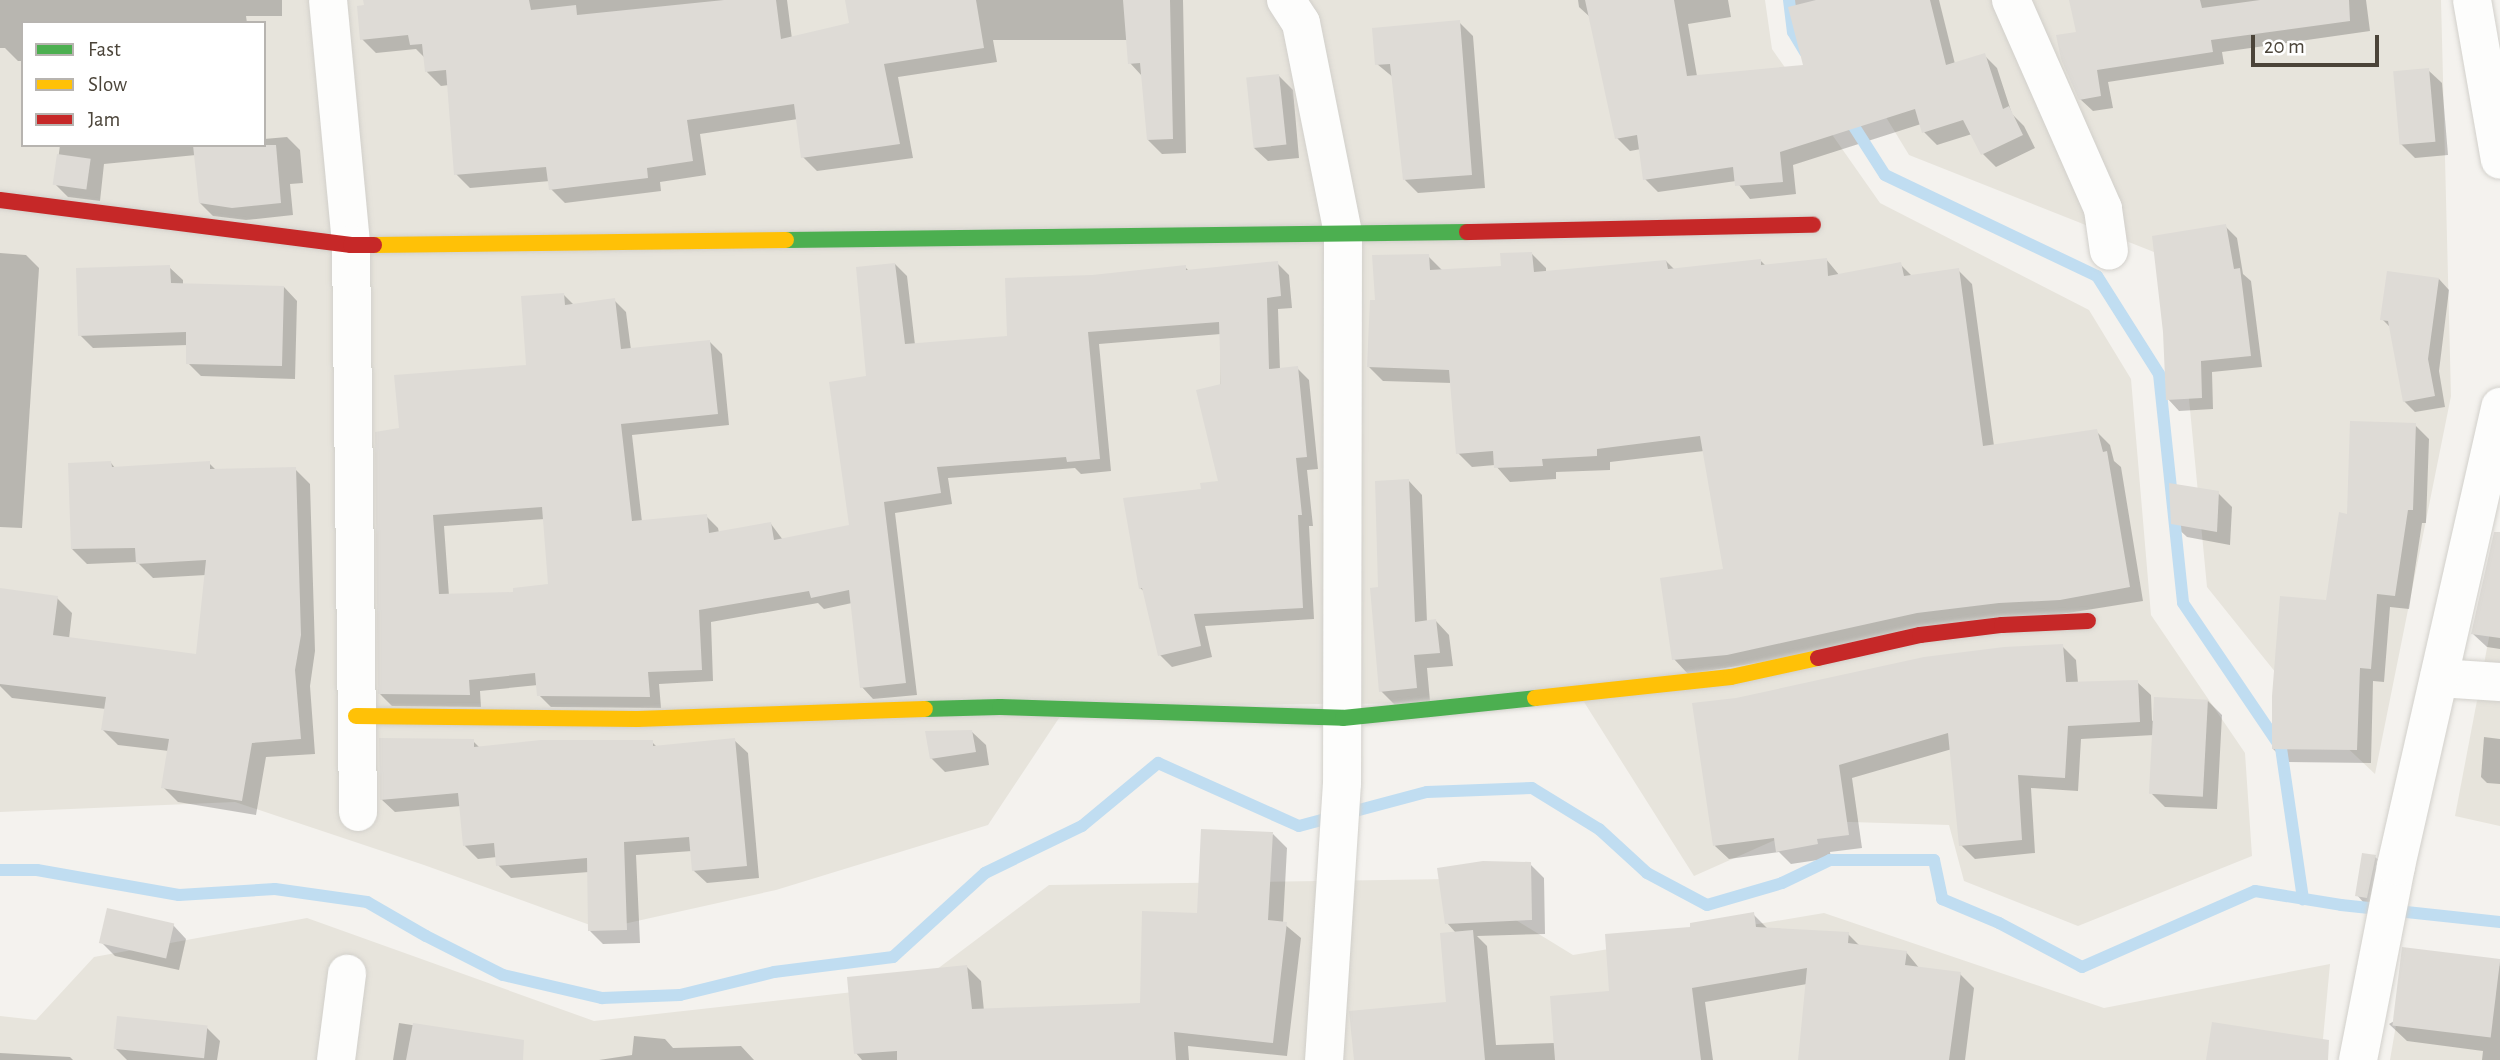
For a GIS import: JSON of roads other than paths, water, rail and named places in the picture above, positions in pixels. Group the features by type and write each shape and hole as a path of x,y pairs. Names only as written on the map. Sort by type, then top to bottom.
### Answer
{"street":[{"path":"328,0 351,245 358,813"},
{"path":"1286,0 1301,23 1343,234 1342,783 1324,1060"},
{"path":"2011,0 2103,209 2109,251"},
{"path":"2472,0 2500,160"},
{"path":"0,200 351,245 1343,234 1813,225"},
{"path":"2358,1060 2396,866 2500,407"},
{"path":"356,716 636,719 1000,707 1343,718 1731,677 1920,635 2002,625 2088,621"},
{"path":"2439,678 2500,682"},
{"path":"336,1060 347,974"}],"waterway":[{"path":"1789,0 1793,32 1805,52"},
{"path":"1846,114 1885,175 2097,276 2159,374 2183,603 2281,748 2303,899"},
{"path":"0,870 37,870 179,895 275,889 367,902 503,975 602,998 680,995 774,972 893,957 985,873 1082,826 1158,763 1299,826 1427,792 1532,788 1599,829 1647,873 1707,905 1782,883 1830,860 1934,860 1942,899 1999,923 2082,967 2255,891 2341,905 2500,922"}]}
